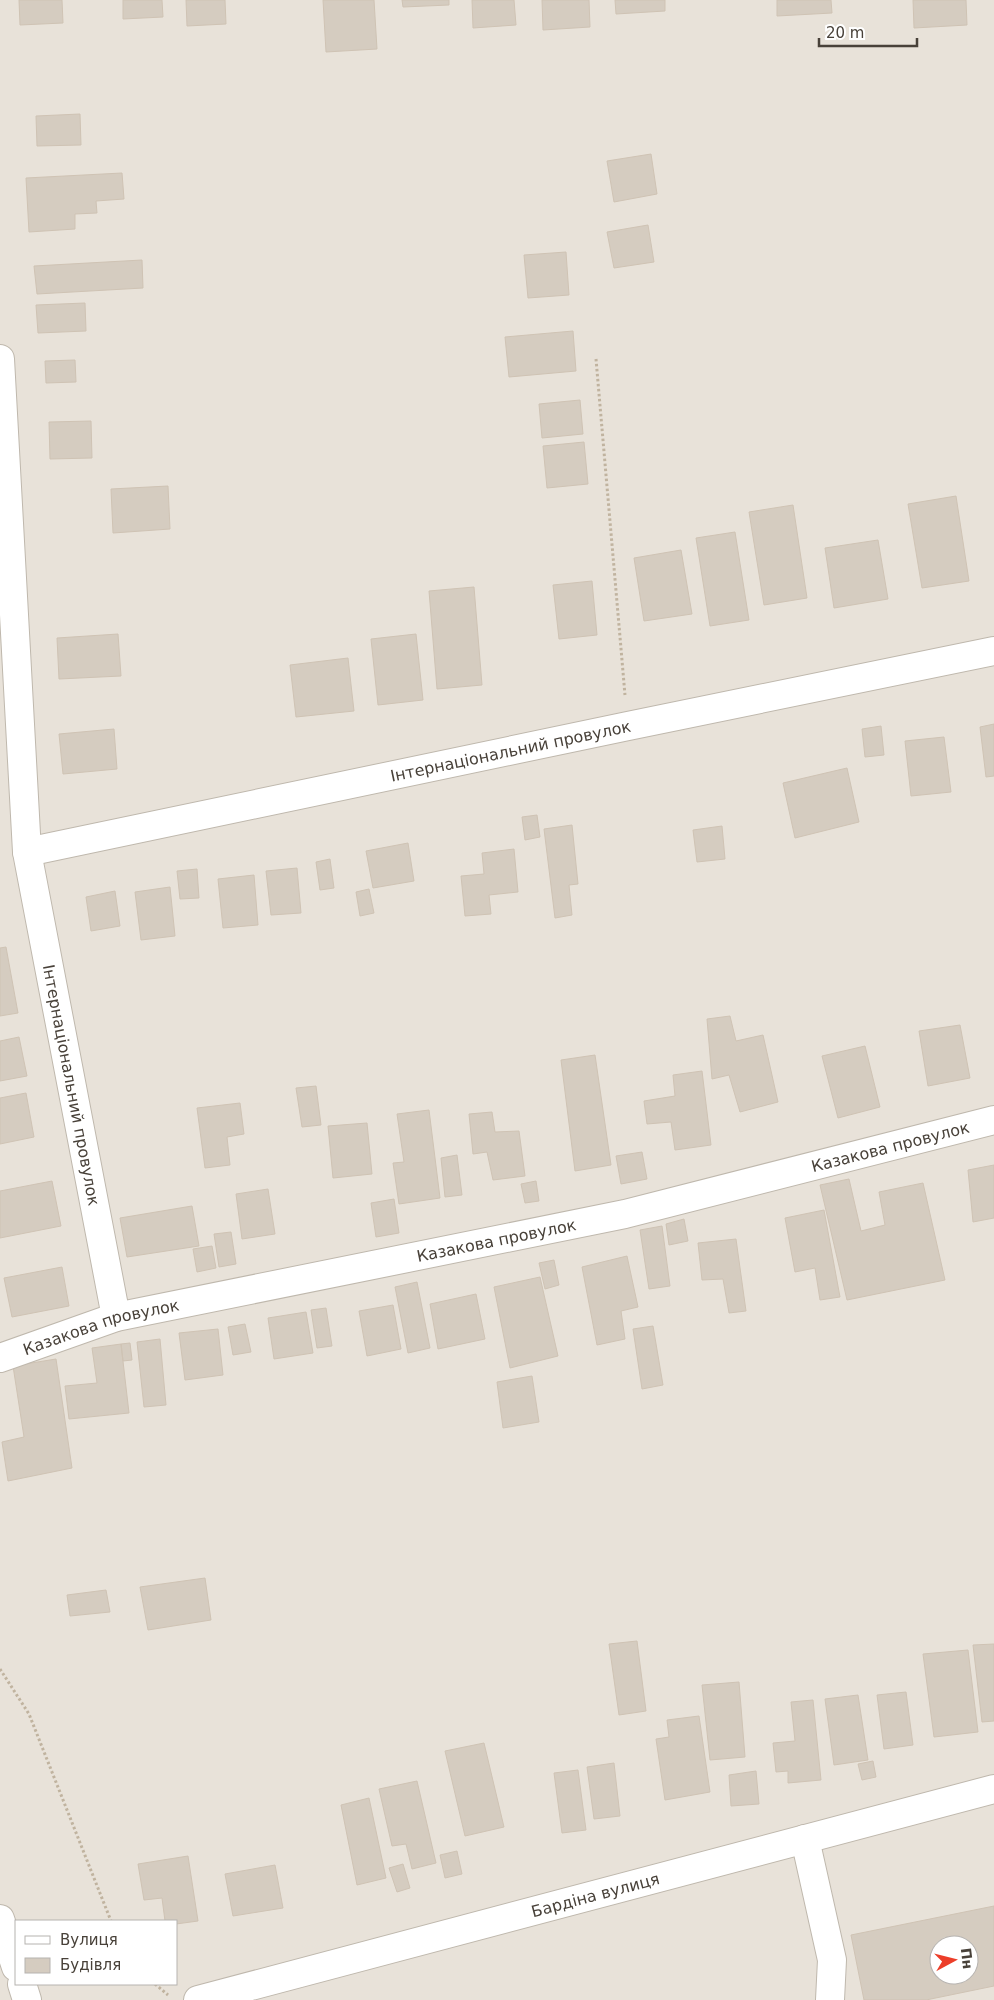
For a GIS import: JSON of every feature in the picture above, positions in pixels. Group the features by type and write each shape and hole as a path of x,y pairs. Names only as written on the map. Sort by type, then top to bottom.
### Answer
{"street":[{"name":"Інтернаціональний провулок","path":"0,359 27,852 116,1317"},
{"name":"Інтернаціональний провулок","path":"27,852 994,651"},
{"name":"Казакова провулок","path":"0,1358 116,1317 626,1214 994,1120"},
{"name":"Бардіна вулиця","path":"198,2000 994,1789"},
{"path":"805,1839 832,1960 830,2000"},
{"path":"0,1919 15,1964"},
{"path":"22,1985 27,2000"}],"path":[{"path":"596,359 628,726"},
{"path":"0,1669 29,1714 111,1920"},
{"path":"155,1985 174,2000"}],"shaded area":[{"path":"0,0 994,0 994,2000 0,2000"}],"building":[{"path":"19,0 62,0 63,23 20,25"},
{"path":"123,0 162,0 163,17 123,19"},
{"path":"186,0 225,0 226,24 187,26"},
{"path":"323,0 374,0 377,49 326,52"},
{"path":"402,0 449,0 449,5 403,7"},
{"path":"472,0 514,0 516,25 473,28"},
{"path":"542,0 589,0 590,27 543,30"},
{"path":"615,0 665,0 665,11 616,14"},
{"path":"777,0 831,0 832,13 777,16"},
{"path":"913,0 966,0 967,25 914,28"},
{"path":"80,114 81,145 37,146 36,116"},
{"path":"651,154 657,194 614,202 607,161"},
{"path":"122,173 124,199 96,201 97,213 75,214 75,229 29,232 26,178"},
{"path":"648,225 654,262 614,268 607,232"},
{"path":"566,252 569,295 528,298 524,255"},
{"path":"142,260 143,288 37,294 34,266"},
{"path":"85,303 86,331 38,333 36,305"},
{"path":"573,331 576,371 509,377 505,337"},
{"path":"75,360 76,382 46,383 45,361"},
{"path":"580,400 583,434 542,438 539,404"},
{"path":"91,421 92,458 50,459 49,422"},
{"path":"584,442 588,484 547,488 543,446"},
{"path":"168,486 170,529 113,533 111,489"},
{"path":"956,496 969,581 922,588 908,504"},
{"path":"793,505 807,598 764,605 749,512"},
{"path":"735,532 749,620 710,626 696,538"},
{"path":"878,540 888,599 834,608 825,548"},
{"path":"681,550 692,614 644,621 634,558"},
{"path":"592,581 597,635 559,639 553,585"},
{"path":"474,587 482,685 437,689 429,591"},
{"path":"118,634 121,676 59,679 57,638"},
{"path":"416,634 423,700 378,705 371,639"},
{"path":"348,658 354,711 296,717 290,665"},
{"path":"994,724 994,776 986,777 980,727"},
{"path":"881,726 884,755 865,757 862,729"},
{"path":"114,729 117,769 63,774 59,734"},
{"path":"944,737 951,792 911,796 905,741"},
{"path":"847,768 859,822 795,838 783,783"},
{"path":"537,815 540,837 525,840 522,817"},
{"path":"572,825 578,884 569,885 572,915 555,918 544,829"},
{"path":"722,826 725,859 697,862 693,830"},
{"path":"408,843 414,881 373,888 366,851"},
{"path":"514,849 518,892 489,895 491,914 465,916 461,876 484,874 482,853"},
{"path":"330,859 334,888 320,890 316,862"},
{"path":"297,868 301,913 271,915 266,871"},
{"path":"197,869 199,898 180,899 177,871"},
{"path":"254,875 258,925 223,928 218,879"},
{"path":"170,887 175,936 141,940 135,892"},
{"path":"369,889 374,913 360,916 356,892"},
{"path":"115,891 120,926 91,931 86,897"},
{"path":"6,947 18,1013 0,1016 0,948"},
{"path":"730,1016 736,1041 763,1035 778,1102 740,1112 729,1075 712,1079 707,1019"},
{"path":"960,1025 970,1078 928,1086 919,1031"},
{"path":"19,1037 27,1076 0,1081 0,1041"},
{"path":"865,1046 880,1107 838,1118 822,1056"},
{"path":"595,1055 611,1165 575,1171 561,1060"},
{"path":"702,1071 711,1145 675,1150 671,1122 647,1124 644,1101 675,1096 673,1075"},
{"path":"316,1086 321,1125 302,1127 296,1088"},
{"path":"26,1093 34,1137 0,1144 0,1098"},
{"path":"240,1103 244,1134 227,1137 230,1165 205,1168 197,1108"},
{"path":"429,1110 440,1198 399,1204 393,1163 404,1162 397,1114"},
{"path":"492,1112 495,1132 519,1131 525,1176 493,1180 487,1152 473,1154 469,1114"},
{"path":"367,1123 372,1174 333,1178 328,1126"},
{"path":"642,1152 647,1179 621,1184 616,1156"},
{"path":"457,1155 462,1195 445,1197 441,1158"},
{"path":"994,1165 994,1218 973,1222 968,1170"},
{"path":"849,1179 861,1231 885,1225 879,1192 923,1183 945,1280 847,1300 820,1185"},
{"path":"52,1181 61,1226 0,1238 0,1191"},
{"path":"536,1181 539,1201 525,1203 521,1184"},
{"path":"268,1189 275,1234 242,1239 236,1194"},
{"path":"394,1199 399,1233 376,1237 371,1203"},
{"path":"192,1206 199,1246 127,1257 120,1218"},
{"path":"824,1210 840,1297 820,1300 815,1268 795,1272 785,1218"},
{"path":"684,1219 688,1241 669,1245 666,1224"},
{"path":"662,1226 670,1286 649,1289 640,1230"},
{"path":"231,1232 236,1264 219,1267 214,1234"},
{"path":"736,1239 746,1311 729,1313 723,1279 702,1280 698,1243"},
{"path":"212,1246 216,1268 197,1272 193,1249"},
{"path":"627,1256 638,1307 621,1311 625,1339 597,1345 582,1267"},
{"path":"554,1260 559,1285 545,1289 539,1263"},
{"path":"62,1267 69,1306 12,1317 4,1278"},
{"path":"540,1277 558,1356 510,1368 494,1287"},
{"path":"417,1282 430,1348 408,1353 395,1287"},
{"path":"476,1294 485,1339 438,1349 430,1304"},
{"path":"393,1305 401,1349 367,1356 359,1311"},
{"path":"326,1308 332,1346 317,1348 311,1310"},
{"path":"306,1312 313,1353 274,1359 268,1318"},
{"path":"245,1324 251,1352 233,1355 228,1327"},
{"path":"653,1326 663,1385 642,1389 633,1329"},
{"path":"218,1329 223,1375 185,1380 179,1333"},
{"path":"160,1339 166,1405 144,1407 137,1342"},
{"path":"130,1343 132,1360 123,1361 121,1344"},
{"path":"121,1344 129,1413 69,1419 65,1386 97,1383 92,1348"},
{"path":"56,1359 72,1468 8,1481 2,1442 24,1437 13,1366"},
{"path":"532,1376 539,1422 503,1428 497,1382"},
{"path":"205,1578 211,1620 148,1630 140,1587"},
{"path":"106,1590 110,1612 70,1616 67,1595"},
{"path":"637,1641 646,1711 619,1715 609,1644"},
{"path":"994,1644 994,1721 982,1722 973,1645"},
{"path":"968,1650 978,1732 934,1737 923,1654"},
{"path":"739,1682 745,1757 710,1760 702,1685"},
{"path":"906,1692 913,1745 884,1749 877,1695"},
{"path":"858,1695 868,1760 834,1765 825,1699"},
{"path":"813,1700 821,1780 788,1783 788,1771 776,1772 773,1743 795,1741 791,1702"},
{"path":"699,1716 710,1792 665,1800 656,1739 669,1737 667,1720"},
{"path":"484,1743 504,1827 465,1836 445,1751"},
{"path":"873,1761 876,1777 862,1780 858,1764"},
{"path":"614,1763 620,1816 594,1819 587,1767"},
{"path":"578,1770 586,1830 562,1833 554,1773"},
{"path":"756,1771 759,1804 731,1806 729,1775"},
{"path":"417,1781 436,1863 412,1869 406,1844 392,1846 379,1789"},
{"path":"369,1798 386,1878 357,1885 341,1805"},
{"path":"457,1851 462,1874 445,1878 440,1855"},
{"path":"188,1856 198,1921 178,1924 178,1920 165,1920 162,1898 144,1900 138,1864"},
{"path":"403,1864 410,1888 397,1892 389,1868"},
{"path":"275,1865 283,1908 233,1916 225,1874"},
{"path":"994,1906 994,1986 926,2000 864,2000 851,1935"}]}
